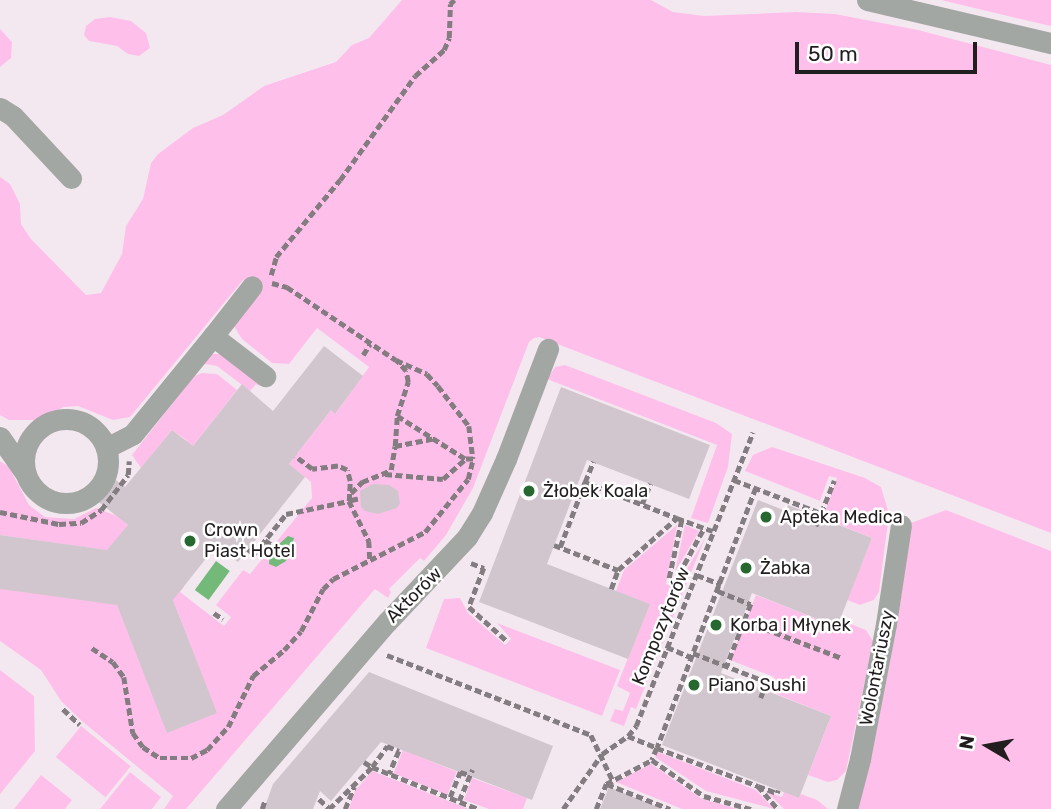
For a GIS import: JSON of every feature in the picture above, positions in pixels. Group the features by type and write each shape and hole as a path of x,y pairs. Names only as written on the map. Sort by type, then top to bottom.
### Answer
{"street":[{"path":"867,0 1051,43"},
{"path":"0,108 13,116 71,178"},
{"path":"106,449 133,434 213,336 261,284"},
{"path":"213,336 265,376"},
{"name":"Aktorów","path":"226,809 366,646 446,562 482,513 548,349"},
{"path":"0,437 39,495 65,504 78,502 100,487 108,462 106,449 99,435 76,420 47,423 36,431 24,450 25,473"},
{"path":"0,432 36,431"},
{"name":"Wolontariuszy","path":"847,809 860,759 886,624 901,525"}],"path":[{"path":"92,648 113,663 124,677 133,733 143,747 160,758 191,758 207,750 229,727 253,676 284,650 301,631 323,589 333,579 425,532 467,479 473,459 469,426 427,374 370,344 287,287 261,284 275,257 341,180 370,135 402,98 415,76 444,50 449,38 450,4 454,0"},
{"path":"363,355 370,344"},
{"path":"351,493 362,482 391,470 397,416 408,382 406,371 396,360"},
{"path":"397,416 465,459 473,459"},
{"name":"Kompozytorów","path":"563,809 603,754 628,736 636,726 754,432"},
{"path":"395,446 433,439"},
{"path":"295,456 312,469 338,466 346,470 351,493 349,501 369,541 370,560"},
{"path":"385,474 443,479 465,459"},
{"path":"593,462 557,546 618,570"},
{"path":"734,480 821,513"},
{"path":"816,526 834,480"},
{"path":"585,482 713,531"},
{"path":"642,504 650,484"},
{"path":"596,809 606,784 652,760 756,488"},
{"path":"248,549 254,554 286,513 358,499"},
{"path":"680,519 669,580 674,583 704,528"},
{"path":"611,589 618,570 680,519"},
{"path":"265,540 276,548"},
{"path":"697,575 721,584"},
{"path":"718,591 751,604 727,666"},
{"path":"469,607 508,642"},
{"path":"214,612 223,619"},
{"path":"745,621 842,658"},
{"path":"366,646 591,735 603,754 613,781"},
{"path":"667,647 767,682 761,698"},
{"path":"63,709 80,725"},
{"path":"628,736 777,793 778,790"},
{"path":"389,774 402,743"},
{"path":"319,799 329,809 372,767 387,746 400,751"},
{"path":"652,760 704,796 751,809"},
{"path":"364,762 478,809"},
{"path":"450,797 460,772 471,773 459,802"},
{"path":"606,784 670,809"},
{"path":"345,809 355,785"},
{"path":"758,786 778,809"}],"shaded area":[{"path":"402,0 651,0 673,12 704,16 796,12 835,14 918,30 1051,65 1051,533 539,337 534,338 529,342 473,488 446,535 424,561 420,558 389,589 391,592 388,598 375,589 186,809 164,809 173,796 61,701 41,670 0,641 0,589 110,594 129,610 167,732 216,713 172,597 172,578 184,587 180,592 224,626 231,617 216,605 243,570 250,574 312,498 311,482 289,464 331,410 336,413 369,367 317,328 289,364 272,363 242,339 235,328 234,322 256,289 243,280 130,417 113,420 78,406 64,407 36,420 9,420 0,415 0,177 10,184 20,204 21,224 31,239 86,295 101,293 122,254 126,226 143,199 151,163 158,154 193,128 223,115 264,86 336,62 352,45 369,38"},
{"path":"941,0 1051,0 1051,26 1012,17"},
{"path":"110,17 131,21 146,33 150,48 139,56 128,54 117,46 89,41 84,35 86,26 95,19"},
{"path":"0,29 12,42 11,58 0,67"},
{"path":"207,354 222,354 260,382 259,386 256,384 250,391 217,366 205,364 199,368"},
{"path":"565,365 716,423 732,434 728,467 708,523 691,518 717,445 547,379 555,367"},
{"path":"202,373 217,374 237,390 189,451 186,440 172,430 141,468 132,455 194,376"},
{"path":"772,447 865,478 881,487 889,514 879,592 874,600 860,605 847,600 872,538 823,518 837,478 829,476 820,501 745,471 753,455"},
{"path":"0,461 9,467 29,505 45,517 74,519 96,508 117,516 128,525 111,551 0,535"},
{"path":"946,510 1051,551 1051,809 858,809 873,750 899,612 911,523"},
{"path":"677,525 666,584 676,588 705,538 636,709 631,707 624,726 610,721 615,709 623,711 630,693 617,686 649,604 616,591 624,570"},
{"path":"685,525 699,531 675,572"},
{"path":"288,536 294,538 286,561 276,567 269,564 270,552"},
{"path":"216,561 230,571 209,600 195,590"},
{"path":"756,595 837,627 840,620 866,630 873,641 846,771 837,780 828,782 808,775 831,716 769,691 774,677 730,660"},
{"path":"460,598 468,613 505,645 511,639 497,623 620,670 602,716 426,648 444,599"},
{"path":"0,670 34,696 35,751 0,794"},
{"path":"81,726 131,766 106,797 56,757"},
{"path":"403,750 457,772 447,795 394,773"},
{"path":"658,752 756,790 774,809 706,791 655,757"},
{"path":"651,764 702,799 738,809 682,809 616,782"},
{"path":"372,771 469,809 349,809 355,791"},
{"path":"130,772 161,797 152,809 100,809"},
{"path":"41,775 72,800 65,809 14,809"},
{"path":"472,778 527,798 523,809 489,809 464,800"},
{"path":"767,792 782,797 784,792 799,798 801,794 817,800 828,809 784,809"}],"building":[{"name":"Crown Piast Hotel","path":"324,346 363,376 335,414 331,410 289,464 305,477 238,562 216,546 173,600 217,713 167,733 117,605 0,589 0,535 107,550 128,525 91,496 108,474 125,487 172,430 193,446 242,384 273,411"},
{"path":"561,387 710,445 689,499 587,460 547,564 650,604 628,659 479,602"},
{"path":"373,484 389,485 398,491 400,503 397,508 378,514 365,511 361,507 360,491"},
{"path":"758,500 786,511 788,505 872,538 837,627 752,593 721,673 831,716 799,798 662,745"},
{"path":"369,672 553,746 532,800 381,742 331,801 320,791 313,809 264,809 273,784"},
{"path":"609,787 661,808 661,809 600,809"}],"place":[{"name":"Żłobek Koala","path":"529,491"},
{"name":"Apteka Medica","path":"766,517"},
{"name":"Crown Piast Hotel","path":"190,541"},
{"name":"Żabka","path":"746,568"},
{"name":"Korba i Młynek","path":"716,625"},
{"name":"Piano Sushi","path":"694,685"}]}
